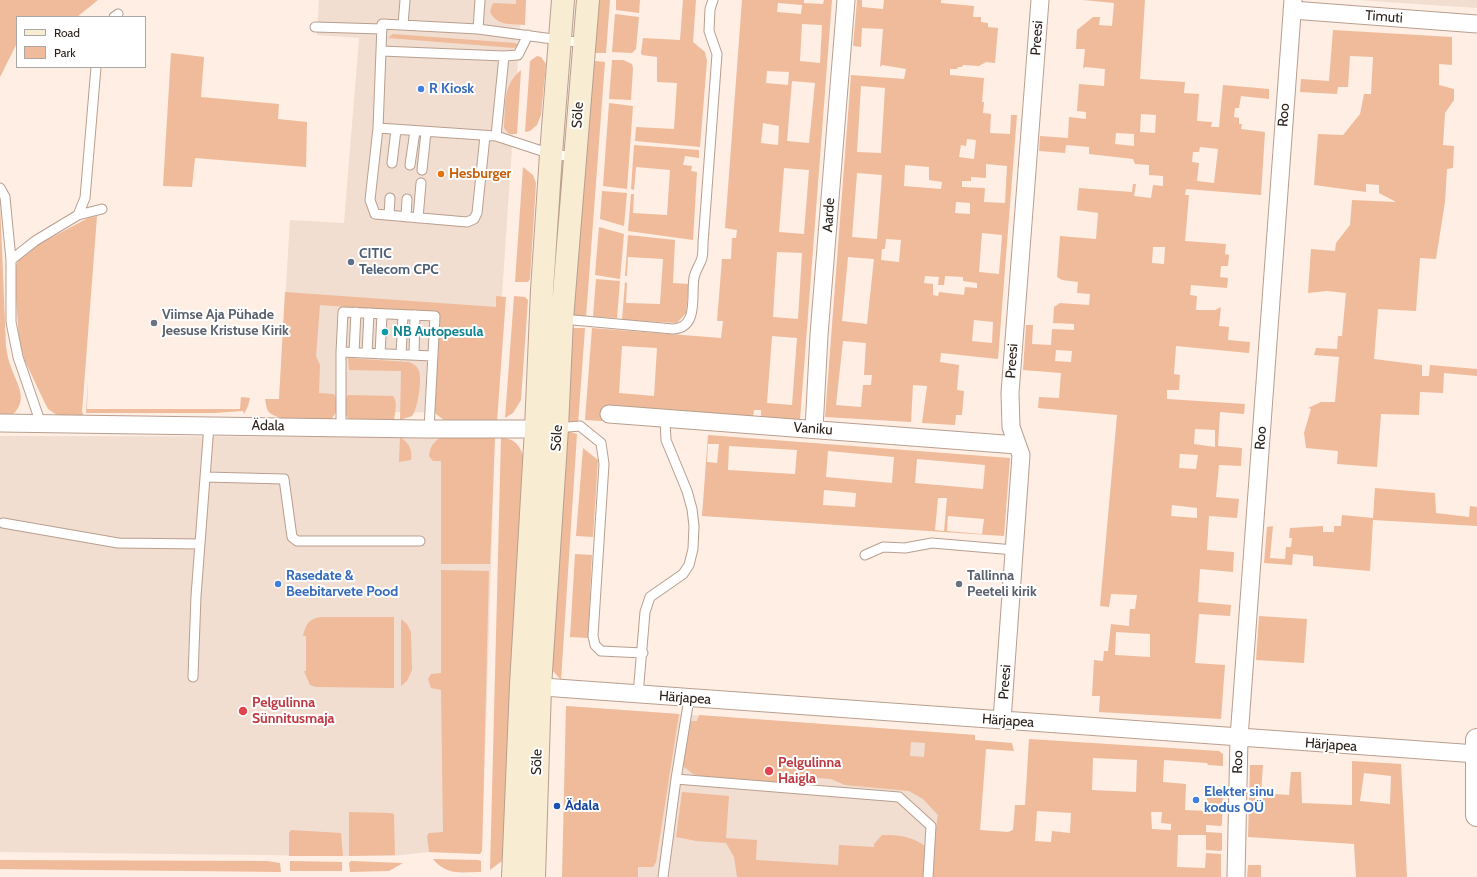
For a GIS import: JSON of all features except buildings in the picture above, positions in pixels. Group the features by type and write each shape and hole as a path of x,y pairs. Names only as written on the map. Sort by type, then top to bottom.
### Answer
{"main road":[{"name":"Sõle","path":"547,428 542,290 551,154 564,0"},
{"name":"Sõle","path":"513,877 530,686 547,428 562,320 588,0"},
{"name":"Sõle","path":"530,686 534,877"}],"street":[{"name":"Aarde","path":"814,429 820,328 846,0"},
{"name":"Preesi","path":"1002,720 1021,455 1011,426 1010,393 1040,0"},
{"name":"Timuti","path":"1292,5 1477,24"},
{"name":"Roo","path":"1236,877 1239,738 1292,5"},
{"name":"Vaniku","path":"608,414 665,420 814,429 1017,445"},
{"name":"Ädala","path":"0,423 429,429 547,428"},
{"name":"Härjapea","path":"530,686 689,699 1477,754"},
{"path":"1477,740 1477,815"}],"lane":[{"path":"403,25 405,0"},
{"path":"478,29 480,0"},
{"path":"562,320 673,329 681,328 689,321 692,310 693,279 702,258 716,59 716,49 709,31 710,9 713,0"},
{"path":"485,136 479,202 474,219 467,222 375,214 370,200 378,128 382,24 478,29 584,43"},
{"path":"315,27 382,29"},
{"path":"381,51 504,56 518,55 528,35"},
{"path":"496,136 504,56"},
{"path":"78,215 84,198 96,68"},
{"path":"378,128 496,136 551,154 575,157"},
{"path":"392,163 396,130"},
{"path":"410,165 415,131"},
{"path":"422,170 426,132"},
{"path":"418,218 421,184"},
{"path":"0,188 5,197 11,260 11,322 18,357 41,424"},
{"path":"389,215 390,198"},
{"path":"406,217 407,199"},
{"path":"11,260 35,241 78,215 102,210"},
{"path":"341,428 341,352 343,312 356,312 435,316 429,429"},
{"path":"354,352 356,312"},
{"path":"367,353 369,313"},
{"path":"380,354 382,314"},
{"path":"401,355 403,315"},
{"path":"414,356 416,315"},
{"path":"341,352 433,356"},
{"path":"638,695 645,612 650,597 683,574 688,565 693,549 694,526 692,509 687,491 666,440 665,420"},
{"path":"193,677 200,544 209,425"},
{"path":"547,428 580,426 601,443 604,464 593,636 595,645 601,651 642,653"},
{"path":"205,477 284,479 292,538 297,541 420,541"},
{"path":"3,523 118,542 200,544"},
{"path":"865,555 883,547 905,548 932,543 1014,550"},
{"path":"663,877 676,779 689,699"},
{"path":"676,779 899,797 931,826 928,877"}],"shaded area":[{"path":"319,0 522,0 494,413 282,411 279,400 290,220 344,223 359,38 317,35"},
{"path":"1361,0 1477,0 1477,8 1371,1"},
{"name":"Pelgulinna Sünnitusmaja","path":"0,436 495,437 482,851 480,854 429,852 392,856 343,856 0,852"},
{"name":"Pelgulinna Haigla","path":"566,706 975,735 967,862 1094,877 565,877"}],"green space":[{"path":"0,0 98,0 78,16 16,16 16,45 0,77"},
{"path":"516,0 526,0 525,25 500,22 493,17 490,12 494,3 516,4"},
{"path":"600,0 610,0 606,53 596,53 590,51"},
{"path":"616,0 640,0 639,13 616,10"},
{"path":"683,0 696,0 693,42 705,52 707,61 700,147 635,141 636,127 674,129 677,83 657,82 657,57 642,55 641,53 643,38 680,40"},
{"path":"742,0 804,0 804,3 823,4 824,0 832,0 800,420 761,419 761,410 754,410 753,418 603,406 602,421 585,420 592,328 721,338 723,321 717,321 722,259 731,259 732,238 736,238 737,230 725,228","holes":["778,3 802,5 801,14 777,12","802,24 822,25 820,63 800,61","767,71 789,72 788,85 766,83","792,81 815,83 809,143 787,141","763,123 779,126 778,145 761,143","784,168 809,170 804,234 779,232","777,252 802,253 798,319 773,317","772,336 797,338 792,405 767,403","622,346 657,348 654,396 619,393"]},
{"path":"857,0 862,0 862,7 883,9 884,0 941,0 941,3 974,6 973,17 981,17 981,22 988,23 988,27 998,28 995,63 986,62 979,66 963,65 957,69 950,69 950,75 984,78 982,102 984,102 983,113 991,114 990,133 1010,134 1011,115 1017,115 998,359 941,353 940,362 959,365 957,390 964,391 962,415 956,415 955,425 922,423 927,386 913,385 911,422 825,417 851,75 904,79 906,69 882,65 880,67 883,29 862,28 861,47 853,46","holes":["861,86 885,88 881,153 857,152","967,139 976,140 974,159 959,157 961,145 966,146","986,164 1007,166 1005,203 984,202 985,188 962,187 962,181 971,181 971,177 986,178","905,165 929,167 929,180 942,182 941,189 904,186","857,173 882,175 877,239 852,237","956,202 970,203 970,214 955,213","982,233 1002,235 999,274 979,272","886,239 901,240 899,262 881,260 882,249 885,249","848,257 874,259 867,324 842,321","925,276 939,277 938,285 944,285 945,276 963,277 963,281 977,283 977,288 965,287 964,295 939,292 938,296 933,295 933,284 924,283","974,320 993,322 992,343 972,341","843,341 866,343 864,375 872,375 871,385 863,385 861,407 836,405"]},
{"path":"1083,0 1145,0 1140,79 1185,82 1184,93 1199,94 1197,121 1212,122 1211,127 1219,127 1223,85 1269,89 1269,99 1241,96 1239,108 1235,108 1234,117 1239,118 1239,124 1242,124 1241,129 1265,132 1261,195 1186,189 1185,195 1189,195 1185,241 1226,244 1225,254 1229,255 1228,266 1221,266 1220,277 1228,278 1227,288 1191,285 1190,295 1197,296 1196,310 1215,310 1221,307 1219,326 1229,327 1228,340 1250,342 1249,353 1176,346 1174,374 1180,375 1179,390 1167,390 1167,399 1245,404 1244,414 1220,412 1218,446 1242,448 1241,466 1219,465 1216,497 1239,499 1237,518 1209,516 1207,550 1234,552 1233,572 1200,569 1198,602 1231,605 1230,616 1199,614 1195,663 1225,665 1221,719 1099,712 1100,696 1092,696 1094,660 1103,661 1104,651 1108,651 1111,624 1129,626 1130,609 1135,609 1137,595 1111,594 1109,607 1100,606 1117,415 1038,408 1039,397 1059,398 1061,373 1023,370 1026,325 1033,325 1032,344 1051,345 1052,329 1074,330 1074,324 1053,323 1054,307 1060,303 1089,305 1090,294 1077,293 1078,282 1062,280 1057,277 1060,236 1096,239 1098,213 1077,210 1079,188 1132,192 1133,184 1136,184 1134,196 1151,198 1153,185 1163,186 1163,176 1149,175 1149,165 1135,164 1133,159 1089,154 1089,147 1066,145 1065,153 1039,151 1040,136 1068,138 1069,117 1086,119 1086,112 1077,111 1079,84 1104,86 1105,69 1085,67 1083,69 1085,49 1076,49 1077,30 1093,17 1100,17 1099,25 1112,26 1114,3","holes":["1141,114 1156,115 1155,133 1140,132","1116,133 1134,134 1134,146 1115,144","1200,147 1218,149 1214,183 1197,181 1199,163 1192,162 1193,152 1199,152","1153,247 1165,247 1164,264 1152,263","1056,350 1072,351 1071,362 1055,361","1195,429 1215,430 1215,447 1194,444","1180,454 1198,455 1196,469 1179,468","1172,505 1197,508 1197,518 1171,516","1116,632 1150,634 1150,657 1115,655"]},
{"path":"615,14 639,17 636,49 632,53 612,52"},
{"path":"1333,30 1452,37 1452,65 1439,64 1439,85 1454,89 1454,100 1445,113 1443,145 1454,146 1453,168 1447,169 1445,202 1436,259 1420,258 1416,311 1378,309 1374,359 1422,365 1422,376 1429,376 1430,365 1477,369 1477,376 1444,373 1443,393 1420,392 1419,415 1381,414 1377,467 1337,464 1338,451 1306,448 1304,433 1311,409 1308,408 1321,402 1335,402 1339,357 1314,355 1316,348 1337,349 1338,336 1342,336 1346,293 1327,291 1308,293 1311,249 1335,251 1336,243 1350,225 1352,200 1396,202 1379,193 1379,185 1366,184 1366,192 1314,185 1318,134 1343,135 1360,114 1364,94 1371,94 1373,57 1350,56 1348,87 1338,87 1337,94 1300,92 1301,79 1329,81"},
{"path":"393,34 515,43 518,45 514,48 388,38"},
{"path":"171,53 204,57 201,97 279,104 278,119 307,122 306,167 195,158 192,187 163,186"},
{"path":"537,56 541,57 546,64 541,115 537,125 530,131 525,132 530,61"},
{"path":"612,60 623,60 632,64 631,100 609,99"},
{"path":"596,61 605,62 586,317 573,315 589,64"},
{"path":"521,70 517,134 509,134 504,128 506,96 515,76"},
{"path":"609,103 633,106 627,189 603,186"},
{"path":"634,145 699,150 699,158 685,156 683,165 692,166 691,171 697,172 693,240 628,231 631,194 634,194 633,213 667,215 670,170 636,167 634,190 631,189"},
{"path":"523,167 533,175 536,183 530,279 528,282 515,282"},
{"path":"602,191 627,193 624,226 600,219"},
{"path":"0,202 6,346 9,362 19,387 21,400 15,412 9,418 0,417"},
{"path":"97,216 82,412 85,418 67,417 57,415 48,409 25,361 19,341 14,270 19,259 26,251 88,218"},
{"path":"599,227 624,234 620,279 595,275"},
{"path":"628,235 675,240 673,283 689,284 686,313 677,323 622,320 625,282 627,283 626,303 660,304 663,259 628,257 627,276 625,276"},
{"path":"596,279 620,281 617,318 593,317"},
{"path":"285,292 496,307 496,296 506,297 497,421 444,420 436,414 434,409 438,314 320,305 316,356 320,365 319,393 334,394 337,401 335,415 330,420 297,420 273,415 267,410 265,399 279,399"},
{"path":"514,296 525,297 528,300 521,400 513,413 505,418"},
{"path":"572,328 585,328 578,424 565,420"},
{"path":"348,358 409,362 415,365 420,375 420,387 418,401 412,416 400,420 401,371 349,370"},
{"path":"88,379 87,409 240,409 241,397 250,398 244,414 243,411 215,413 86,413"},
{"path":"348,395 393,396 396,404 394,420 349,420 346,415 344,399"},
{"path":"564,430 577,434 561,680 551,669"},
{"path":"708,435 1010,458 1004,536 702,516","holes":["708,444 719,444 717,463 707,462","729,446 797,450 795,474 728,470","828,451 894,457 892,483 826,477","917,459 985,465 983,489 915,483","824,490 856,493 855,507 823,505","938,498 947,498 944,531 935,530","948,516 984,519 982,534 947,531"]},
{"path":"445,436 495,437 490,564 441,564 441,461 433,461 429,456 434,443 438,439"},
{"path":"400,437 409,446 411,460 399,462"},
{"path":"501,438 510,439 513,441 521,450 524,458 505,855 502,861 490,870"},
{"path":"583,448 598,460 593,537 576,536"},
{"path":"1375,488 1435,493 1436,513 1469,517 1470,506 1477,507 1477,526 1373,520 1370,571 1313,566 1313,556 1293,554 1292,565 1264,563 1267,527 1273,526 1270,558 1285,559 1286,547 1291,547 1292,538 1289,538 1290,528 1323,526 1323,532 1334,532 1334,526 1341,526 1342,515 1373,518"},
{"path":"575,554 592,555 588,638 570,637"},
{"path":"441,570 489,571 482,851 480,854 429,852 427,836 429,833 443,832 441,690 431,688 428,679 431,674 441,673"},
{"path":"1259,616 1307,619 1304,663 1256,660"},
{"path":"323,617 394,617 394,688 316,687 310,685 304,671 306,671 306,636 303,636 309,622"},
{"path":"401,619 407,624 411,632 412,670 407,681 401,686"},
{"path":"566,706 679,714 656,862 653,867 638,867 638,877 562,877"},
{"path":"699,715 975,735 975,740 1012,743 1014,751 986,749 980,830 1008,832 1013,830 1015,805 1025,805 1029,739 1219,751 1223,754 1223,766 1208,765 1207,763 1164,760 1163,782 1186,784 1185,810 1207,811 1207,788 1223,789 1222,824 1221,826 1206,825 1206,832 1222,833 1221,851 1206,850 1206,835 1178,835 1177,867 1205,868 1206,853 1221,854 1221,877 933,877 938,815 923,799 909,791 845,785 831,779 804,777 788,783 703,777 693,774 683,766 691,721 697,721","holes":["911,742 925,743 924,757 910,756","1093,758 1137,760 1136,792 1092,790","1037,811 1071,813 1070,833 1052,831 1051,842 1035,841","1151,812 1162,812 1161,823 1171,824 1171,830 1152,829"]},
{"path":"1352,761 1401,764 1407,877 1356,877 1354,844 1248,837 1250,765 1263,765 1261,793 1289,795 1291,772 1301,772 1302,803 1352,805","holes":["1364,773 1391,776 1390,804 1360,801"]},
{"path":"682,792 729,796 726,838 757,840 756,860 838,865 839,845 874,847 874,844 882,835 899,836 910,838 925,846 923,877 737,877 734,857 726,843 696,841 676,837"},
{"path":"349,812 394,814 395,855 349,856"},
{"path":"291,830 341,833 343,856 289,856 289,833"},
{"path":"433,859 478,860 481,861 481,872 449,871"},
{"path":"0,860 267,861 280,863 281,872 0,869"},
{"path":"290,861 342,862 342,871 290,871"},
{"path":"351,861 403,863 389,871 350,872 349,863"},
{"path":"1248,865 1261,865 1261,877 1247,877"}],"place":[{"name":"R Kiosk","path":"421,89"},
{"name":"Hesburger","path":"441,174"},
{"name":"CITIC Telecom CPC","path":"351,262"},
{"name":"Viimse Aja Pühade Jeesuse Kristuse Kirik","path":"154,323"},
{"name":"NB Autopesula","path":"385,332"},
{"name":"Rasedate & Beebitarvete Pood","path":"278,584"},
{"name":"Tallinna Peeteli kirik","path":"959,584"},
{"name":"Pelgulinna Sünnitusmaja","path":"243,711"},
{"name":"Pelgulinna Haigla","path":"769,771"},
{"name":"Elekter sinu kodus OÜ","path":"1196,800"},
{"name":"Ädala","path":"557,806"}]}
